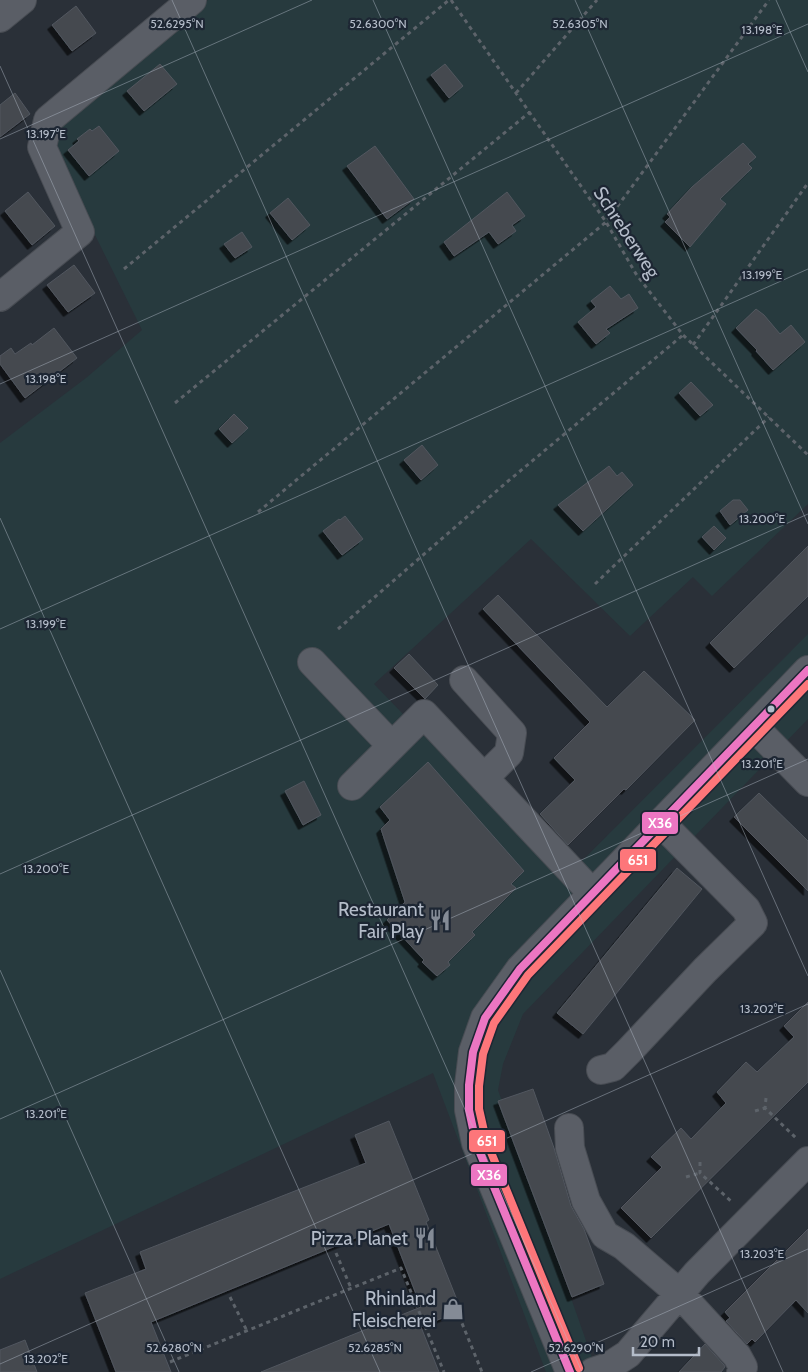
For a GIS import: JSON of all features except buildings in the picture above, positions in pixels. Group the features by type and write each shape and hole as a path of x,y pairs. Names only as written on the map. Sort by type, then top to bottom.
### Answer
{"street":[{"path":"0,18 22,0"},
{"path":"0,297 80,232 42,147 48,120 192,0"},
{"path":"312,662 392,746"},
{"path":"570,1372 476,1143 469,1110 468,1085 473,1052 485,1018 520,969 808,670"},
{"path":"464,680 512,733 509,753 484,778"},
{"path":"352,786 424,714 593,894"},
{"path":"754,727 808,782"},
{"path":"601,1070 613,1067 705,970 753,923 746,908 661,823"},
{"path":"569,1128 570,1148 586,1201 605,1234 624,1246 679,1293 737,1356 743,1367 741,1372"},
{"path":"593,1372 608,1367 628,1354 697,1273 750,1220 805,1153"}],"path":[{"name":"Schreberweg","path":"450,0 606,222 636,274 683,335 808,455"},
{"path":"124,269 450,0"},
{"path":"516,93 597,0"},
{"path":"258,512 606,222 769,0"},
{"path":"175,403 530,112"},
{"path":"693,345 808,183"},
{"path":"338,629 507,482 683,335"},
{"path":"595,584 769,417"},
{"path":"766,1098 765,1108 805,1153"},
{"path":"755,1112 765,1108"},
{"path":"700,1162 700,1173 750,1220"},
{"path":"686,1177 700,1173"},
{"path":"336,1253 351,1288"},
{"path":"170,1362 402,1268 444,1372"},
{"path":"230,1297 247,1331"},
{"path":"459,1316 482,1372"}],"green space":[{"path":"208,0 808,0 808,504 712,596 693,577 630,636 531,539 374,684 563,880 808,634 808,719 523,1014 503,1064 498,1090 597,1372 546,1372 433,1073 0,1279 0,443 86,378 142,330 53,150 56,126"}],"transit line":[{"name":"X36","path":"570,1372 476,1143 469,1110 469,1085 473,1052 485,1018 520,969 808,670"},
{"name":"651","path":"579,1368 486,1140 479,1109 479,1086 483,1054 494,1023 528,975 808,684"}],"place":[{"name":"Restaurant Fair Play","path":"440,920"},
{"name":"Pizza Planet","path":"425,1238"},
{"name":"Rhinland Fleischerei","path":"453,1309"}]}
